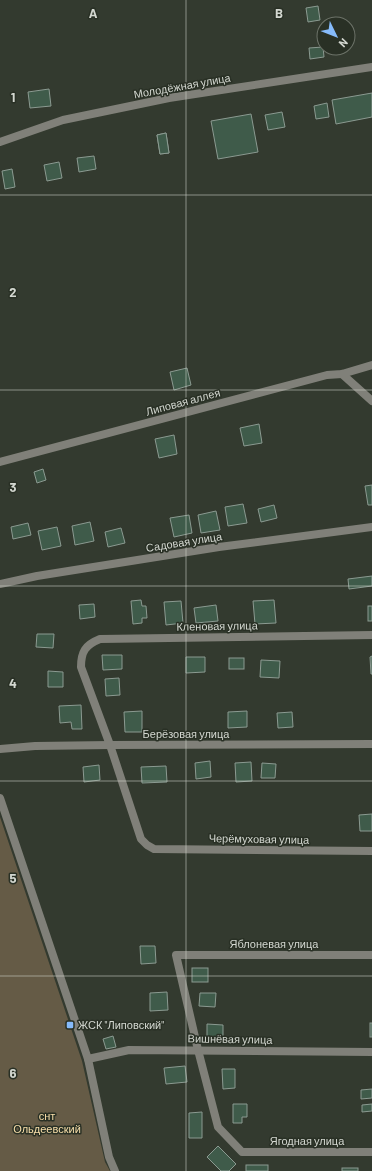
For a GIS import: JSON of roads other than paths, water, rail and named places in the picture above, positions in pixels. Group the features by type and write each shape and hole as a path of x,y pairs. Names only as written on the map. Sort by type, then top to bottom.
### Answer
{"street":[{"name":"Молодёжная улица","path":"0,142 63,120 169,98 372,67"},
{"name":"Липовая аллея","path":"0,462 327,375 342,374 372,365"},
{"path":"342,374 372,401"},
{"name":"Садовая улица","path":"0,584 37,576 218,547 372,527"},
{"name":"Кленовая улица","path":"110,745 81,667 81,656 86,647 92,642 100,639 372,634"},
{"name":"Берёзовая улица","path":"0,749 35,746 372,744"},
{"name":"Черёмуховая улица","path":"110,745 141,839 147,845 154,848 372,851"},
{"path":"0,798 88,1059 109,1157 115,1171"},
{"name":"Яблоневая улица","path":"198,1050 176,956 372,954"},
{"name":"Вишнёвая улица","path":"88,1059 129,1050 372,1052"},
{"name":"Ягодная улица","path":"198,1050 218,1127 242,1152 372,1152"}],"place":[{"name":"ЖСК \"Липовский\"","path":"70,1025"}],"park label":[{"name":"снт Ольдеевский","path":"47,1122"}]}
